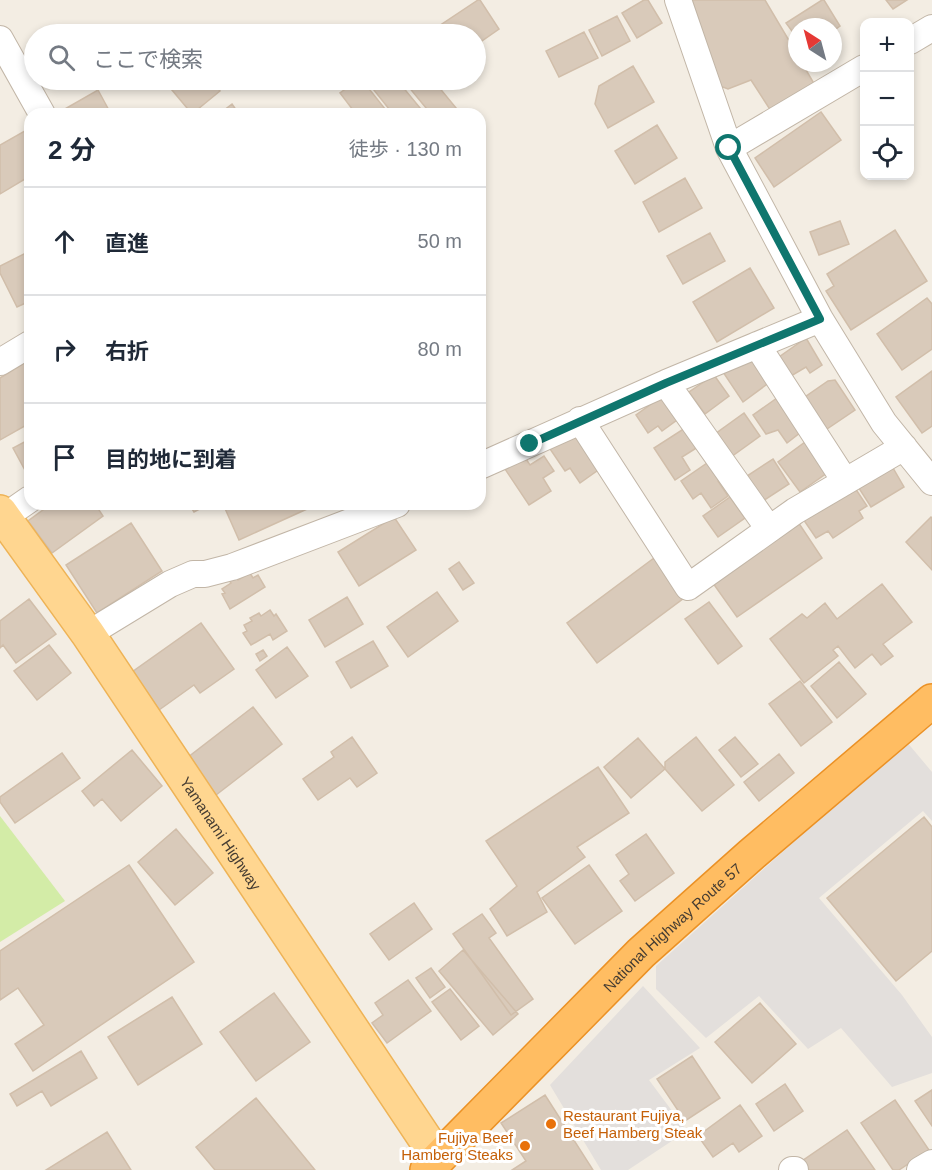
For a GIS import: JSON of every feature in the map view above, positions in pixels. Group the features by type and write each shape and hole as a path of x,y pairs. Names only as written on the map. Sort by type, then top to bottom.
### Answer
{"highway":[{"name":"National Highway Route 57","path":"437,1166 641,953 752,854 932,701"}],"main road":[{"name":"Yamanami Highway","path":"11,509 88,634 437,1166"}],"street":[{"path":"678,0 729,148 820,319 884,423 932,482"},
{"path":"914,38 932,28"},
{"path":"0,39 24,82"},
{"path":"729,148 860,70"},
{"path":"29,90 39,108"},
{"path":"486,463 580,420 820,319"},
{"path":"757,345 845,481"},
{"path":"0,362 24,348"},
{"path":"666,383 769,529"},
{"path":"580,420 688,587 795,511 904,447"},
{"path":"88,634 170,584 193,574 205,574 232,567 381,510"},
{"path":"920,1170 932,1163"}],"green space":[{"path":"0,816 65,901 0,942"}],"shaded area":[{"path":"906,741 932,772 932,821 923,811 819,898 902,995 932,1037 932,1073 892,1087 841,1028 808,1049 759,996 706,1038 656,989 656,966"},
{"path":"643,986 700,1048 649,1080 687,1131 628,1170 601,1170 550,1085"}],"building":[{"path":"480,0 499,29 486,38 486,24 442,24"},
{"path":"648,0 662,23 637,38 622,13"},
{"path":"692,0 765,0 788,39 788,72 807,72 816,87 771,111 751,80 728,89 720,86"},
{"path":"824,0 835,18 794,18"},
{"path":"886,0 907,0 893,9"},
{"path":"617,16 630,41 602,56 589,30"},
{"path":"584,32 598,58 559,77 546,51"},
{"path":"633,66 654,102 608,128 595,104 599,86"},
{"path":"98,90 108,108 66,108"},
{"path":"172,90 220,91 199,108 187,108"},
{"path":"344,90 370,90 384,108 351,108 340,93"},
{"path":"374,90 405,90 420,108 388,108"},
{"path":"411,90 441,90 456,108 426,108"},
{"path":"821,112 841,140 774,187 755,158"},
{"path":"657,125 677,158 635,184 615,151"},
{"path":"24,131 24,180 0,194 0,145"},
{"path":"685,178 702,208 659,232 643,202"},
{"path":"840,221 849,244 819,255 810,232"},
{"path":"895,230 927,281 851,330 826,291 834,286 827,274"},
{"path":"710,233 725,261 683,284 667,256"},
{"path":"24,254 24,304 17,307 0,273 0,266"},
{"path":"750,268 774,308 717,342 693,302"},
{"path":"927,298 932,304 932,349 902,370 877,334"},
{"path":"806,338 822,365 810,373 806,367 791,376 779,357"},
{"path":"752,355 770,382 743,402 723,372"},
{"path":"24,363 24,426 0,440 0,378"},
{"path":"932,371 932,426 922,433 896,397"},
{"path":"714,375 729,396 705,414 689,392"},
{"path":"835,380 855,410 824,431 802,399 828,381"},
{"path":"661,397 677,420 662,431 658,426 648,433 636,415"},
{"path":"777,398 801,432 787,443 778,430 766,434 753,415"},
{"path":"744,413 760,436 731,457 715,434"},
{"path":"573,426 601,468 580,483 570,468 565,471 546,443"},
{"path":"685,428 698,447 682,457 690,470 675,480 654,448"},
{"path":"24,442 24,468 13,448"},
{"path":"805,442 827,473 800,492 778,462"},
{"path":"522,453 530,465 544,456 554,471 543,478 551,491 529,505 503,466"},
{"path":"773,459 789,484 760,503 744,478"},
{"path":"710,461 722,479 718,481 728,496 711,508 701,493 693,499 681,481"},
{"path":"889,461 904,487 871,507 855,482"},
{"path":"851,482 867,506 859,511 863,518 833,538 828,531 816,538 801,516"},
{"path":"730,497 745,518 718,537 703,516"},
{"path":"43,510 99,510 103,516 52,553 28,521"},
{"path":"226,510 305,510 239,540"},
{"path":"394,517 416,550 359,586 338,552"},
{"path":"932,518 932,570 906,542"},
{"path":"796,519 822,558 737,617 710,579"},
{"path":"131,523 162,571 97,613 66,565"},
{"path":"654,558 684,598 597,663 567,623"},
{"path":"459,562 474,583 463,590 449,569"},
{"path":"250,573 253,578 258,575 265,587 230,609 222,594 225,593 222,589 231,583 229,580 236,576 238,580"},
{"path":"882,584 912,622 883,644 893,656 881,665 872,654 855,668 838,646 833,650 838,656 804,683 770,639 802,614 807,618 825,603 837,619"},
{"path":"437,592 458,621 408,657 387,627"},
{"path":"347,597 363,624 325,647 309,620"},
{"path":"29,599 56,634 16,663 3,645 0,648 0,621"},
{"path":"709,602 742,646 718,664 685,619"},
{"path":"270,610 274,616 276,614 287,631 273,640 270,634 251,645 243,633 247,631 244,625 252,621 250,618 259,613 261,616"},
{"path":"201,623 234,669 200,693 194,685 159,710 132,672"},
{"path":"373,641 388,666 351,688 336,662"},
{"path":"49,645 71,673 37,700 14,671"},
{"path":"287,647 308,676 276,698 256,670"},
{"path":"263,650 267,656 260,661 256,654"},
{"path":"839,662 866,694 837,718 811,686"},
{"path":"800,681 832,722 801,746 769,704"},
{"path":"253,707 282,744 216,795 187,758"},
{"path":"352,737 377,773 357,787 350,778 318,800 303,779 334,757 331,752"},
{"path":"696,737 734,785 702,811 665,769 665,762"},
{"path":"735,737 758,764 741,777 719,750"},
{"path":"638,738 665,769 631,798 604,767"},
{"path":"132,750 162,786 121,821 102,799 94,806 82,791"},
{"path":"62,753 80,778 15,823 0,802 0,797"},
{"path":"779,754 794,773 759,801 744,782"},
{"path":"598,767 629,813 577,847 585,857 537,892 547,912 507,936 490,909 517,886 486,841"},
{"path":"924,817 932,827 932,951 896,981 827,898"},
{"path":"176,829 213,873 175,905 138,862"},
{"path":"646,834 674,873 635,901 620,881 629,874 616,855"},
{"path":"129,865 194,962 33,1071 15,1044 44,1025 18,988 0,1000 0,951"},
{"path":"589,865 622,911 575,944 542,898"},
{"path":"414,903 432,929 389,960 370,934"},
{"path":"482,914 496,933 489,938 533,999 511,1015 453,934"},
{"path":"463,950 518,1014 493,1035 439,971"},
{"path":"431,968 445,987 430,998 416,978"},
{"path":"408,980 431,1011 387,1043 372,1023 383,1015 375,1003"},
{"path":"450,989 479,1026 461,1040 432,1002"},
{"path":"274,993 310,1042 256,1081 220,1032"},
{"path":"172,997 202,1044 138,1085 108,1037"},
{"path":"760,1003 796,1044 752,1083 715,1042"},
{"path":"81,1051 97,1078 51,1106 42,1091 17,1106 10,1094"},
{"path":"692,1056 720,1098 685,1121 657,1079"},
{"path":"785,1084 803,1111 774,1131 756,1104"},
{"path":"932,1090 932,1126 915,1101"},
{"path":"545,1095 593,1170 512,1170 526,1161 501,1123"},
{"path":"256,1098 315,1170 215,1170 196,1147"},
{"path":"895,1100 929,1150 899,1170 893,1170 861,1123"},
{"path":"740,1105 762,1136 739,1152 733,1143 713,1157 698,1136"},
{"path":"847,1130 875,1170 809,1170 802,1161"},
{"path":"107,1132 131,1170 46,1170"}],"place":[{"name":"Restaurant Fujiya, Beef Hamberg Steak","path":"551,1124"},
{"name":"Fujiya Beef Hamberg Steaks","path":"525,1146"}],"route":[{"path":"530,444 580,420 820,319 729,148"}]}
